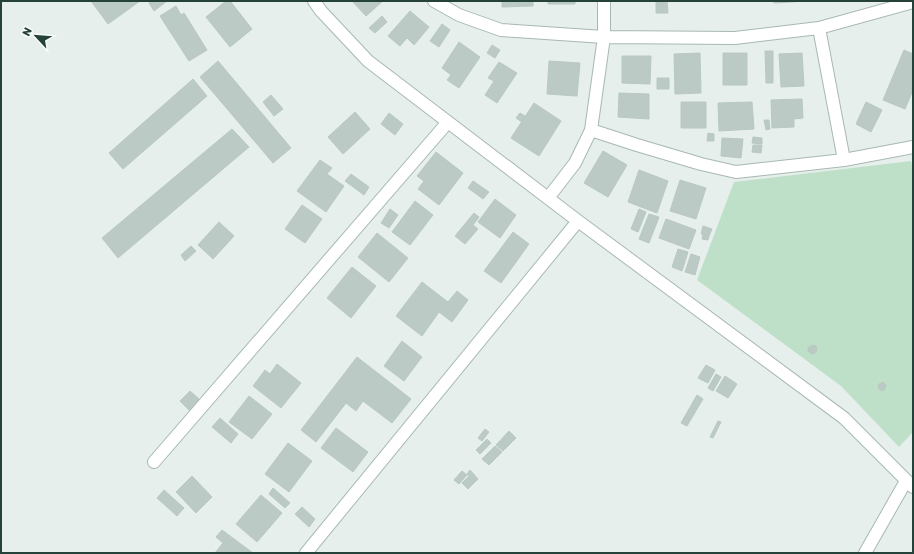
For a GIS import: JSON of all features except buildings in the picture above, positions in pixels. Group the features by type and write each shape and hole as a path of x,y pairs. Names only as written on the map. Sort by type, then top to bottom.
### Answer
{"street":[{"path":"314,1 321,11 368,60 578,221 844,418 910,484 865,553"},
{"path":"434,1 459,15 500,30 604,37 735,38 819,28 913,2"},
{"path":"548,198 575,163 591,130 604,37 604,1"},
{"path":"819,28 844,160"},
{"path":"154,462 448,122"},
{"path":"591,130 701,164 736,172 844,160 913,147"},
{"path":"306,553 578,221"}],"green space":[{"path":"911,161 913,170 913,432 899,447 841,386 697,280 734,182"}]}
